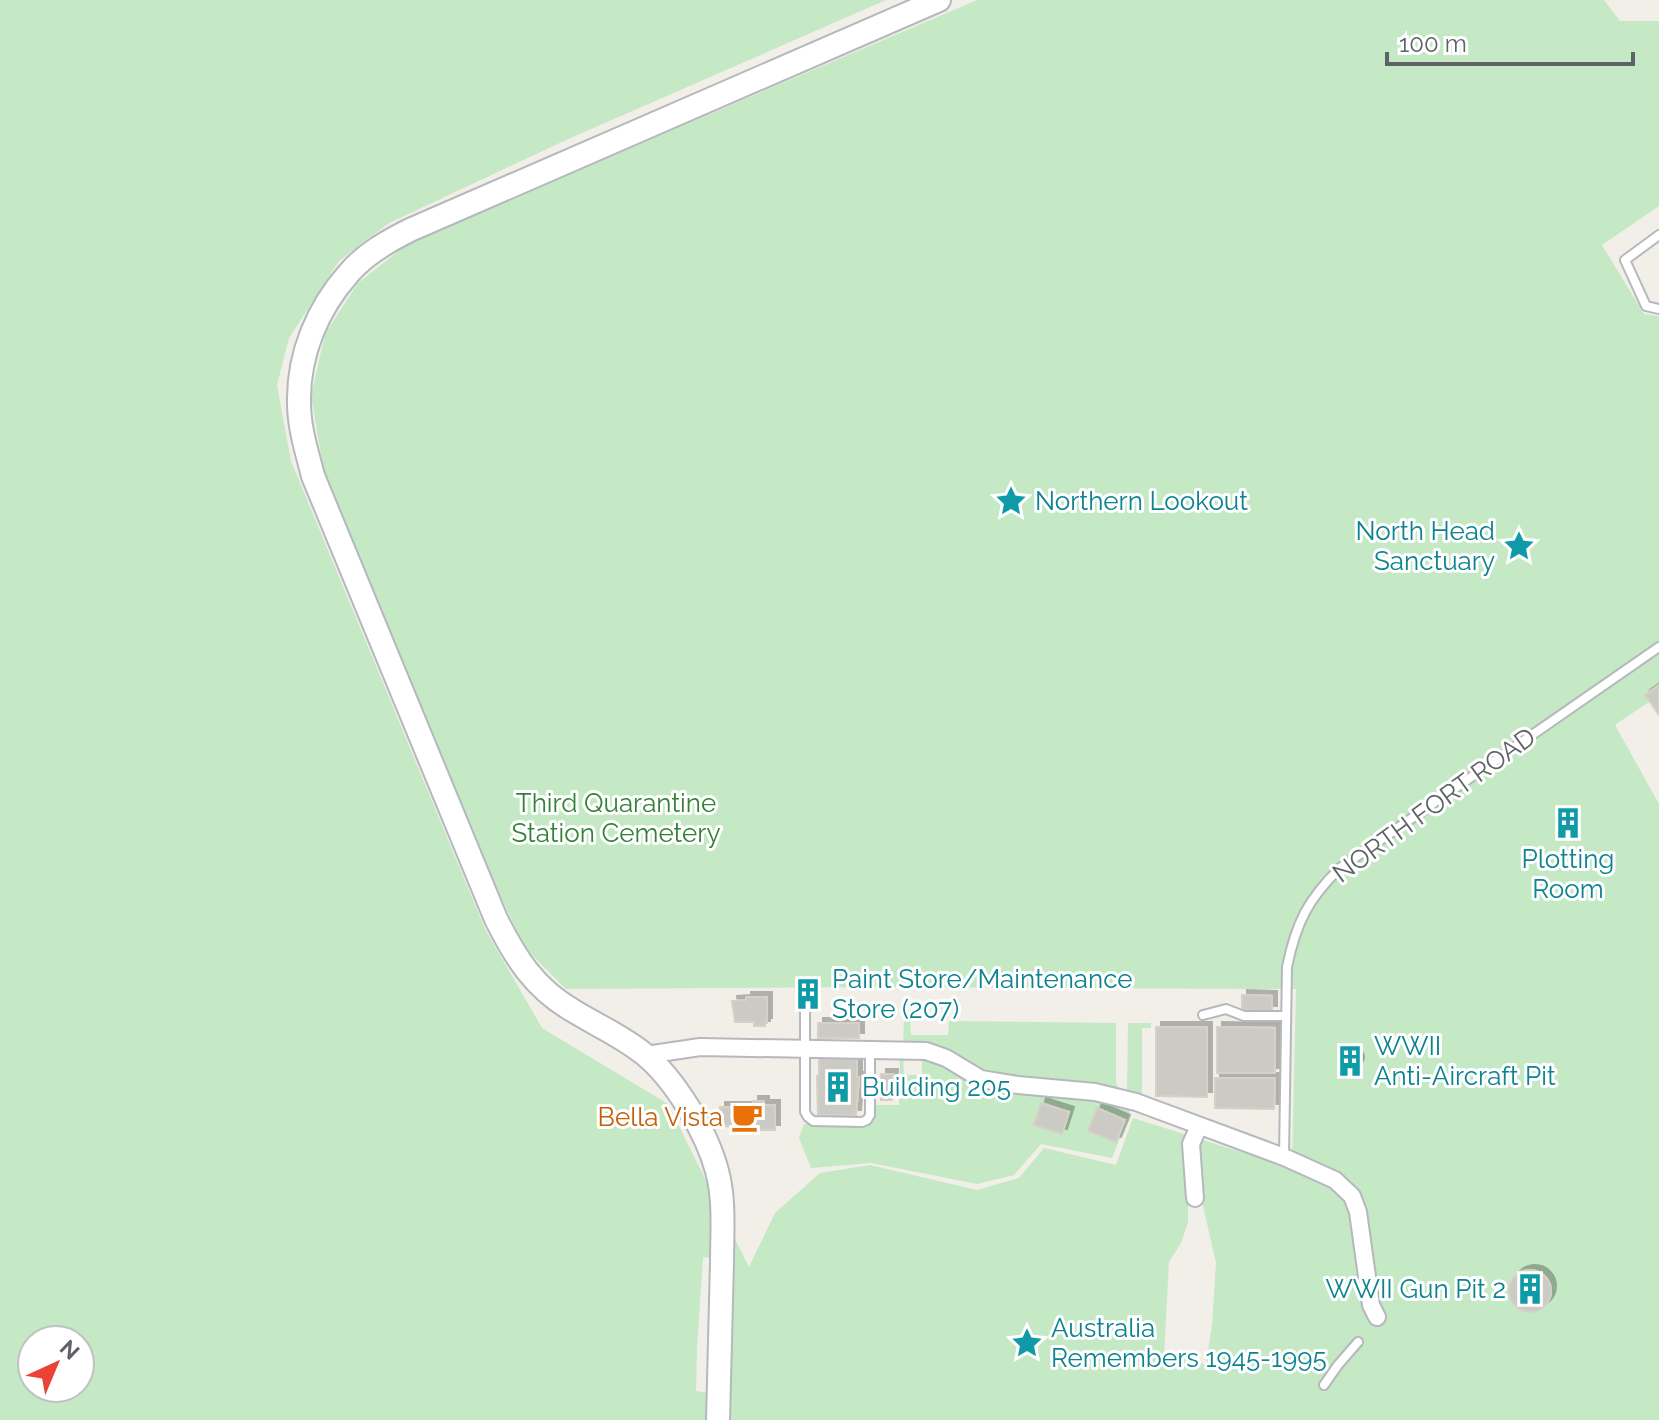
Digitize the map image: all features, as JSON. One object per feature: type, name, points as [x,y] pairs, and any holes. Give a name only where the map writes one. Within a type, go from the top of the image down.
[{"type":"street","points":[[718,1420],[722,1222],[717,1171],[697,1123],[666,1076],[646,1055],[626,1041],[549,995],[512,951],[313,476],[299,405],[303,357],[320,315],[350,271],[389,240],[939,0]]},
{"type":"street","points":[[646,1055],[700,1047],[926,1051],[946,1058],[981,1079],[1095,1092],[1136,1102],[1284,1157],[1335,1180],[1352,1196],[1358,1212],[1371,1305],[1377,1317]]},
{"type":"street","points":[[1195,1198],[1191,1144],[1199,1126]]},
{"type":"lane","points":[[1659,235],[1625,260],[1646,306],[1659,309]]},
{"type":"lane","name":"NORTH FORT ROAD","points":[[1284,1157],[1287,967],[1304,911],[1321,887],[1353,859],[1659,647]]},
{"type":"lane","points":[[805,1003],[805,1112],[813,1121],[867,1120],[870,1115],[870,1049]]},
{"type":"lane","points":[[1203,1015],[1226,1009],[1244,1016],[1286,1016]]},
{"type":"lane","points":[[1324,1385],[1358,1342]]},
{"type":"green space","name":"Third Quarantine Station Cemetery","points":[[0,0],[886,0],[566,140],[389,223],[339,261],[289,338],[277,385],[291,461],[485,929],[542,1028],[668,1104],[749,1267],[775,1213],[820,1173],[870,1165],[977,1190],[1019,1178],[1044,1148],[1116,1165],[1133,1118],[1292,1168],[1296,989],[566,989],[524,947],[450,786],[324,472],[311,396],[325,334],[358,283],[410,242],[977,0],[1604,0],[1620,21],[1659,21],[1659,206],[1602,245],[1644,314],[1659,316],[1659,695],[1615,725],[1659,804],[1659,1420],[0,1420]],"holes":[[[1201,1197],[1216,1263],[1206,1364],[1164,1354],[1169,1262],[1181,1243],[1188,1222],[1188,1200]],[[703,1257],[715,1258],[709,1393],[696,1391]]]},
{"type":"green space","points":[[904,1021],[910,1021],[911,1035],[948,1035],[949,1021],[1116,1023],[1116,1083],[1130,1113],[1112,1158],[1041,1144],[1014,1175],[977,1184],[871,1163],[811,1168],[799,1138],[804,1124],[864,1127],[873,1121],[875,1105],[899,1105],[900,1055],[903,1056],[904,1075],[922,1075],[922,1058],[903,1044]]},
{"type":"green space","points":[[1128,1023],[1151,1023],[1151,1028],[1142,1028],[1142,1096],[1151,1097],[1151,1104],[1127,1094]]},
{"type":"building","points":[[1659,685],[1659,715],[1645,695]]},
{"type":"building","points":[[1242,995],[1272,996],[1272,1011],[1242,1010]]},
{"type":"building","points":[[746,997],[767,997],[765,1026],[754,1026],[754,1022],[735,1022],[732,1001],[746,1000]]},
{"type":"building","points":[[818,1023],[859,1023],[859,1038],[818,1038]]},
{"type":"building","points":[[1156,1027],[1207,1027],[1207,1097],[1156,1096]]},
{"type":"building","points":[[1217,1027],[1275,1028],[1275,1073],[1217,1073]]},
{"type":"building","name":"WWII Anti-Aircraft Pit","points":[[1350,1053],[1359,1062],[1350,1071],[1341,1062]]},
{"type":"building","name":"Building 205","points":[[819,1058],[857,1058],[856,1115],[818,1115]]},
{"type":"building","points":[[881,1074],[893,1074],[895,1094],[892,1094],[892,1100],[881,1100]]},
{"type":"building","points":[[1215,1078],[1275,1078],[1274,1109],[1215,1108]]},
{"type":"building","name":"Bella Vista","points":[[753,1101],[775,1105],[775,1130],[720,1126],[720,1107],[753,1107]]},
{"type":"building","points":[[1041,1103],[1069,1112],[1062,1134],[1034,1125]]},
{"type":"building","points":[[1097,1108],[1125,1120],[1116,1142],[1088,1131]]},
{"type":"building","name":"WWII Gun Pit 2","points":[[1530,1270],[1545,1276],[1551,1291],[1545,1306],[1530,1312],[1515,1306],[1509,1291],[1515,1276]]},
{"type":"place","name":"Northern Lookout","points":[[1011,501]]},
{"type":"place","name":"North Head Sanctuary","points":[[1519,546]]},
{"type":"place","name":"Plotting Room","points":[[1568,823]]},
{"type":"place","name":"Paint Store/Maintenance Store (207)","points":[[808,994]]},
{"type":"place","name":"WWII Anti-Aircraft Pit","points":[[1350,1061]]},
{"type":"place","name":"Building 205","points":[[838,1087]]},
{"type":"place","name":"Bella Vista","points":[[747,1117]]},
{"type":"place","name":"WWII Gun Pit 2","points":[[1530,1289]]},
{"type":"place","name":"Australia Remembers 1945-1995","points":[[1027,1343]]}]
